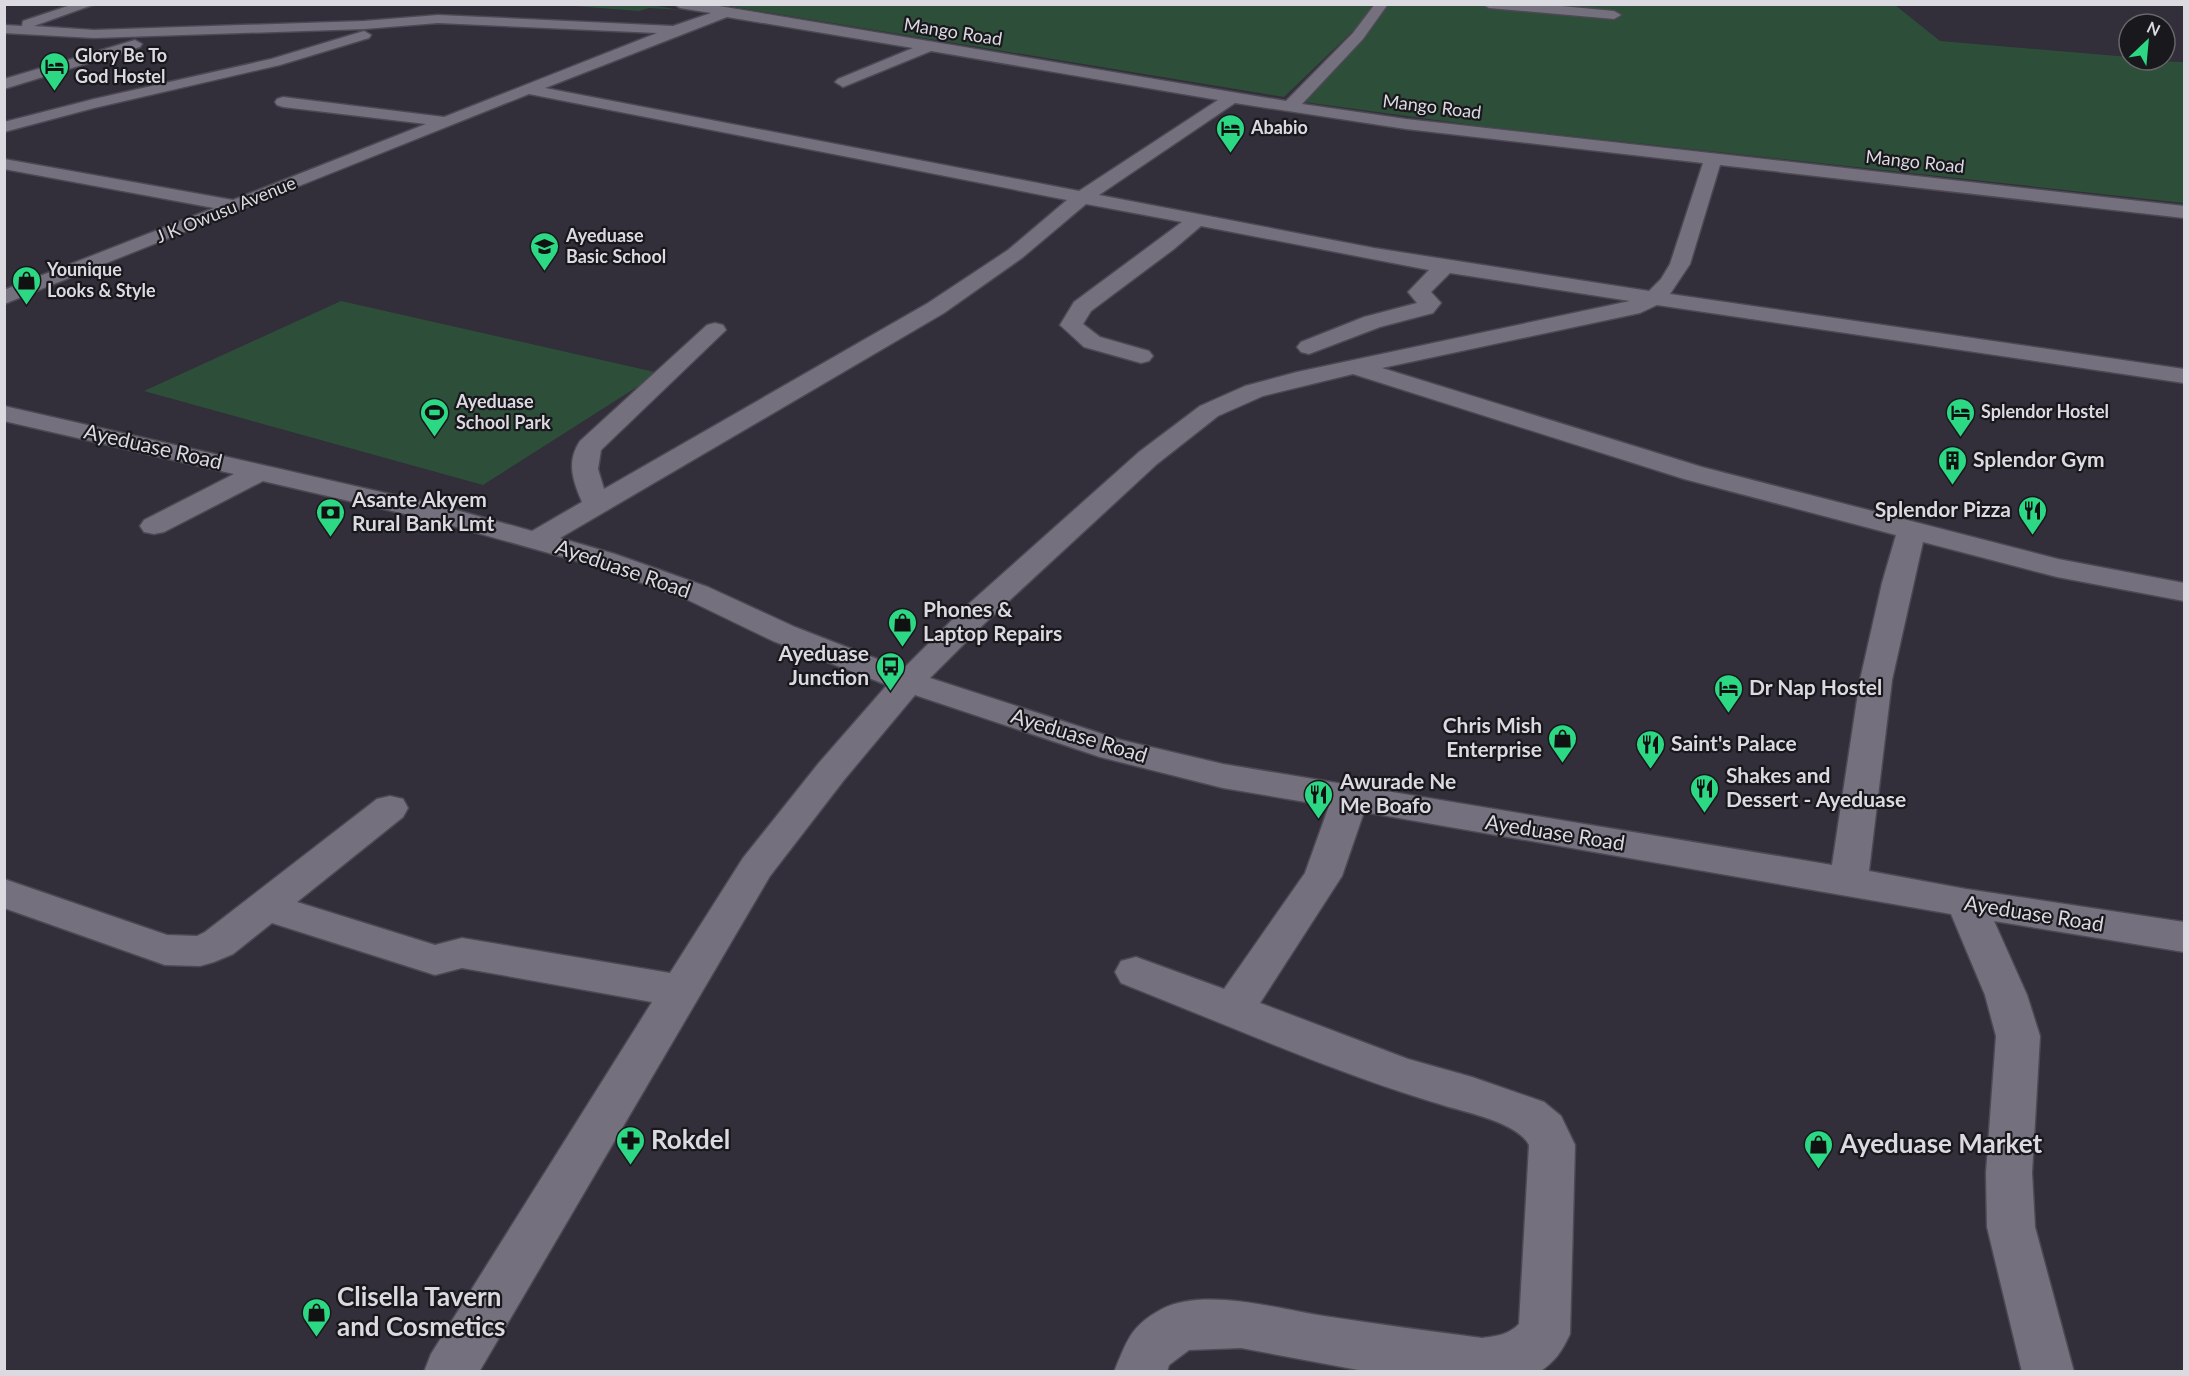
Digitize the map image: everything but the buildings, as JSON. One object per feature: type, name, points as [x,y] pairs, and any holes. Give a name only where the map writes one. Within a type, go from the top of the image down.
[{"type":"street","points":[[7,29],[88,4]]},
{"type":"street","name":"Mango Road","points":[[681,4],[1232,98],[1406,124],[2184,212]]},
{"type":"street","points":[[1290,107],[1358,36],[1382,4]]},
{"type":"street","points":[[1489,4],[1614,15]]},
{"type":"street","name":"J K Owusu Avenue","points":[[4,298],[679,29],[725,13]]},
{"type":"street","points":[[7,29],[94,34],[438,19],[679,29]]},
{"type":"street","points":[[4,127],[54,112],[242,70],[328,48],[365,35],[383,23]]},
{"type":"street","points":[[4,84],[176,31]]},
{"type":"street","points":[[843,82],[928,47]]},
{"type":"street","points":[[530,90],[1080,199],[1445,266],[2184,376]]},
{"type":"street","points":[[537,540],[936,308],[1016,254],[1080,199],[1232,98]]},
{"type":"street","points":[[283,102],[447,121]]},
{"type":"street","points":[[14,106],[54,112]]},
{"type":"street","points":[[450,1371],[756,867],[831,772],[908,682],[974,616],[1148,458],[1209,411],[1254,391],[1640,306],[1655,299],[1673,277],[1680,264],[1713,159]]},
{"type":"street","points":[[4,164],[236,206]]},
{"type":"street","points":[[1142,356],[1092,342],[1071,325],[1082,307],[1167,245],[1195,221]]},
{"type":"street","points":[[1309,347],[1372,322],[1425,308],[1430,303],[1419,292],[1445,266]]},
{"type":"street","points":[[14,275],[44,282]]},
{"type":"street","points":[[597,504],[583,467],[584,457],[589,447],[715,330]]},
{"type":"street","points":[[1356,367],[1693,473],[1911,532],[2057,568],[2184,592]]},
{"type":"street","name":"Ayeduase Road","points":[[4,413],[438,513],[605,560],[697,593],[784,634],[908,682],[1112,749],[1223,776],[1849,881],[1966,903],[2184,937]]},
{"type":"street","points":[[154,526],[259,472]]},
{"type":"street","points":[[1849,881],[1876,680],[1897,583],[1911,532]]},
{"type":"street","points":[[1233,1010],[1323,876],[1350,799]]},
{"type":"street","points":[[11,904],[165,950],[200,951],[219,944],[390,808]]},
{"type":"street","points":[[1966,903],[2007,995],[2018,1036],[2009,1173],[2011,1227],[2048,1371]]},
{"type":"street","points":[[265,906],[435,960],[462,953],[681,991]]},
{"type":"street","points":[[1136,972],[1401,1075],[1472,1095],[1528,1115],[1545,1129],[1552,1145],[1544,1334],[1532,1347],[1513,1358],[1482,1363],[1321,1340],[1241,1324],[1180,1326],[1150,1348],[1140,1371]]},
{"type":"green space","points":[[578,4],[652,5],[680,10],[649,8],[639,11],[574,6]]},
{"type":"green space","points":[[723,5],[1895,5],[1940,41],[2117,56],[2117,72],[2177,72],[2177,62],[2184,62],[2184,203],[1480,126],[1304,102],[1375,24],[1360,24],[1284,97]]},
{"type":"green space","name":"Ayeduase School Park","points":[[341,301],[659,373],[483,485],[144,391]]},
{"type":"place","name":"Glory Be To God Hostel","points":[[54,92]]},
{"type":"place","name":"Ababio","points":[[1230,154]]},
{"type":"place","name":"Ayeduase Basic School","points":[[545,272]]},
{"type":"place","name":"Younique Looks & Style","points":[[26,306]]},
{"type":"place","name":"Ayeduase School Park","points":[[435,438]]},
{"type":"place","name":"Splendor Hostel","points":[[1960,438]]},
{"type":"place","name":"Splendor Gym","points":[[1952,486]]},
{"type":"place","name":"Splendor Pizza","points":[[2032,536]]},
{"type":"place","name":"Asante Akyem Rural Bank Lmt","points":[[331,538]]},
{"type":"place","name":"Phones & Laptop Repairs","points":[[902,648]]},
{"type":"place","name":"Ayeduase Junction","points":[[890,692]]},
{"type":"place","name":"Dr Nap Hostel","points":[[1728,714]]},
{"type":"place","name":"Chris Mish Enterprise","points":[[1563,764]]},
{"type":"place","name":"Saint's Palace","points":[[1650,770]]},
{"type":"place","name":"Shakes and Dessert - Ayeduase","points":[[1705,814]]},
{"type":"place","name":"Awurade Ne Me Boafo","points":[[1319,820]]},
{"type":"place","name":"Rokdel","points":[[630,1166]]},
{"type":"place","name":"Ayeduase Market","points":[[1819,1170]]},
{"type":"place","name":"Clisella Tavern and Cosmetics","points":[[316,1338]]}]
